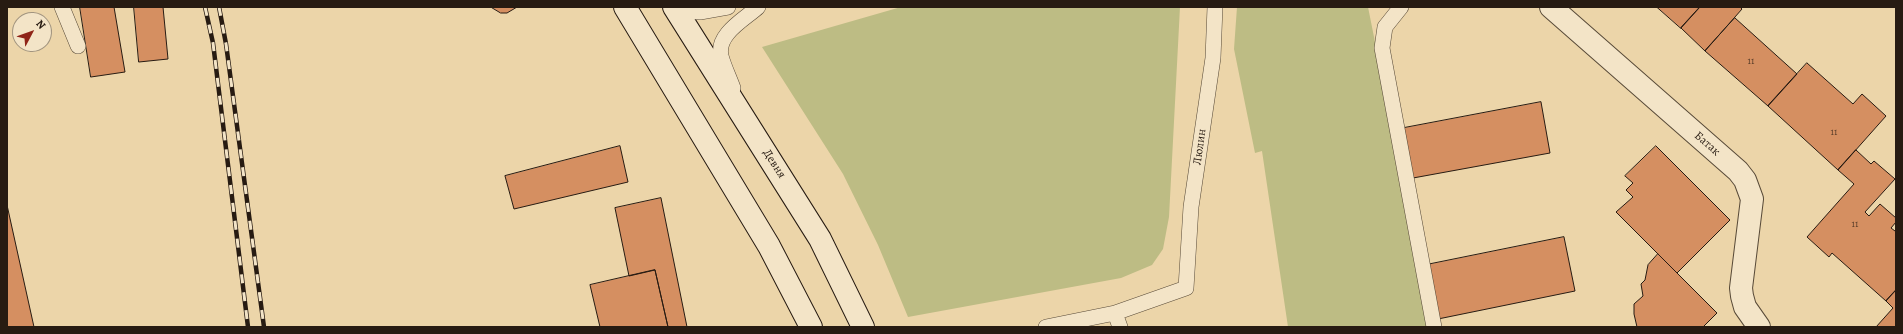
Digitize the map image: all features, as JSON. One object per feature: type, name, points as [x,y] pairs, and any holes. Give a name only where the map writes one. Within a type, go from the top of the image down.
[{"type":"main road","points":[[625,7],[769,246],[811,327]]},
{"type":"main road","name":"Батак","points":[[1551,7],[1738,171],[1745,180],[1752,199],[1741,288],[1745,307],[1759,327]]},
{"type":"main road","name":"Девня","points":[[676,9],[820,239],[863,327]]},
{"type":"lane","points":[[62,7],[78,46]]},
{"type":"lane","points":[[676,9],[700,12],[728,7]]},
{"type":"lane","points":[[745,119],[720,54],[724,38],[736,24],[758,7]]},
{"type":"lane","name":"Люлин","points":[[1118,320],[1186,288],[1191,207],[1213,58],[1215,7]]},
{"type":"lane","points":[[1401,7],[1385,27],[1382,48],[1434,327]]},
{"type":"lane","points":[[1046,327],[1118,320]]},
{"type":"shaded area","points":[[901,7],[1180,7],[1169,217],[1163,249],[1152,265],[1121,278],[908,317],[878,245],[843,174],[762,47]]},
{"type":"shaded area","points":[[1237,7],[1368,7],[1432,327],[1288,327],[1262,151],[1255,153],[1234,49]]},
{"type":"building","points":[[80,7],[114,7],[125,72],[91,77]]},
{"type":"building","points":[[134,7],[163,7],[168,59],[139,62]]},
{"type":"building","points":[[491,7],[517,7],[507,13],[501,13]]},
{"type":"building","points":[[1657,7],[1700,7],[1681,28]]},
{"type":"building","points":[[1700,7],[1740,7],[1742,9],[1705,51],[1681,28]]},
{"type":"building","points":[[1735,18],[1797,74],[1768,106],[1705,51]]},
{"type":"building","points":[[1807,63],[1853,104],[1862,94],[1886,116],[1838,170],[1768,106]]},
{"type":"building","points":[[1541,102],[1550,153],[1413,178],[1404,128]]},
{"type":"building","points":[[620,146],[628,182],[514,209],[505,176]]},
{"type":"building","points":[[1656,146],[1730,220],[1677,273],[1616,212],[1633,197],[1626,190],[1633,183],[1625,176]]},
{"type":"building","points":[[1856,150],[1871,164],[1874,161],[1895,179],[1865,212],[1869,216],[1880,204],[1896,218],[1896,222],[1891,228],[1895,231],[1896,230],[1896,290],[1886,301],[1832,253],[1829,257],[1807,237],[1854,184],[1838,170]]},
{"type":"building","points":[[661,198],[687,327],[668,327],[655,270],[629,276],[615,208]]},
{"type":"building","points":[[7,205],[34,327],[7,327]]},
{"type":"building","points":[[1564,237],[1575,291],[1438,319],[1426,265]]},
{"type":"building","points":[[1658,254],[1717,313],[1703,327],[1637,327],[1634,314],[1634,304],[1643,296],[1641,284],[1645,280],[1648,265]]},
{"type":"building","points":[[655,270],[668,327],[600,327],[590,285]]},
{"type":"building","points":[[1896,290],[1896,327],[1876,327],[1893,308],[1886,301]]},
{"type":"railway","points":[[205,7],[213,43],[248,327]]},
{"type":"railway","points":[[219,7],[226,44],[264,327]]}]
